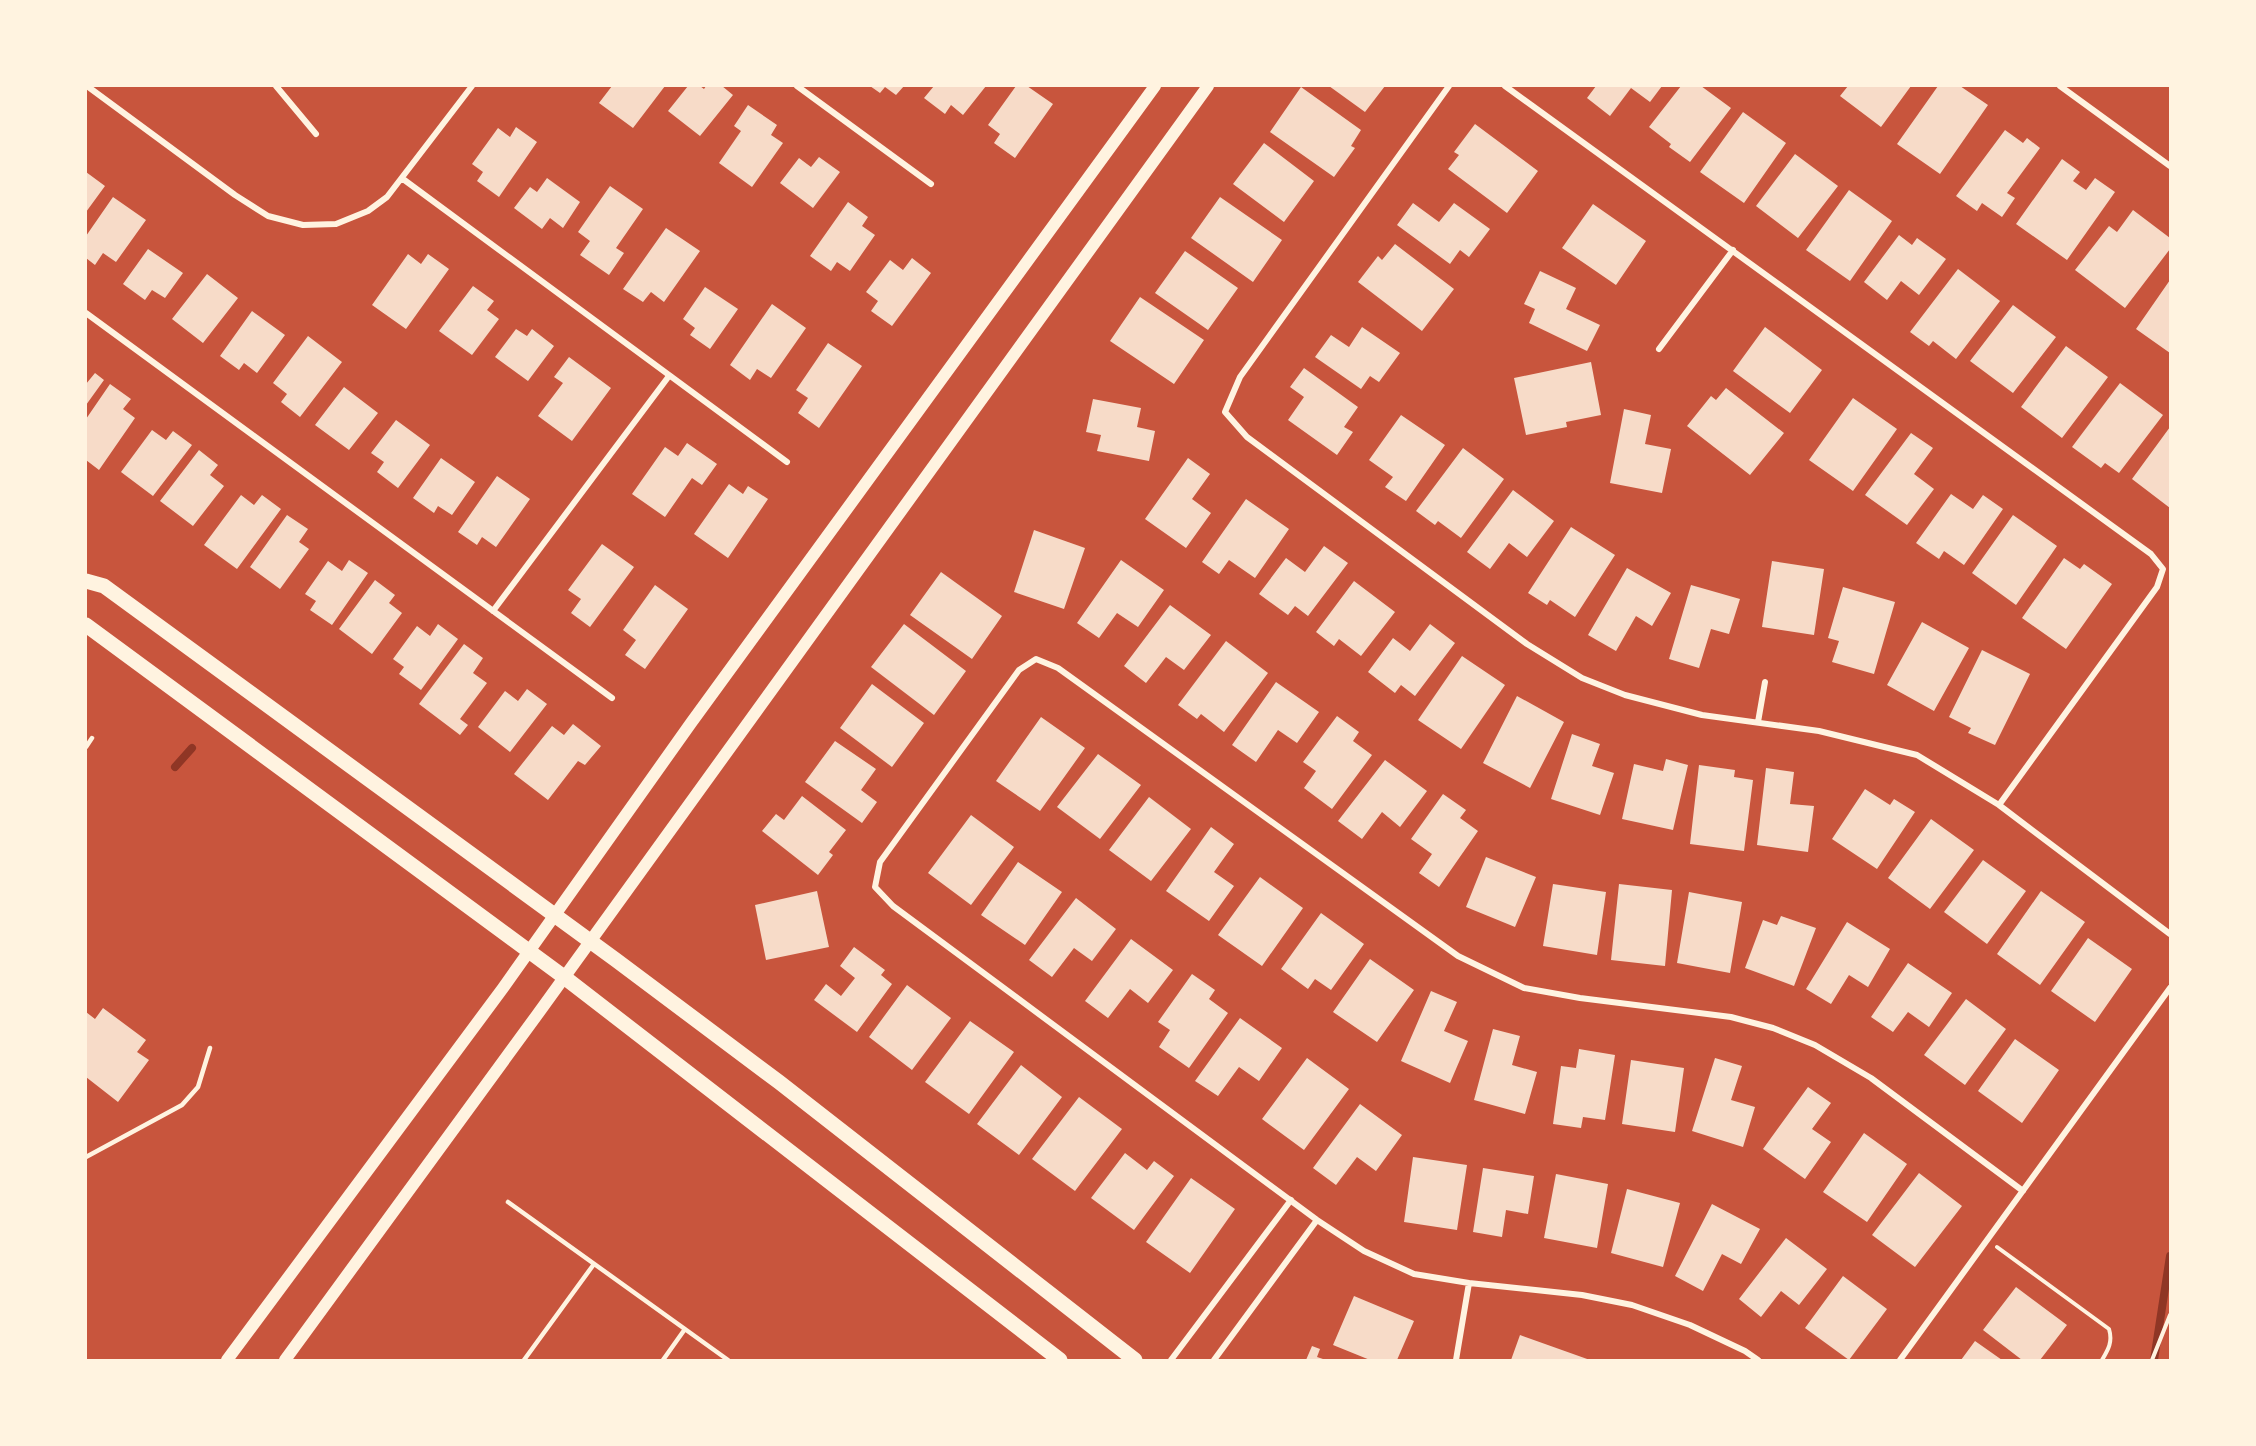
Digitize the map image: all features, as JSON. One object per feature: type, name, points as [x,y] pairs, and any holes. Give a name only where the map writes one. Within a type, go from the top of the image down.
[{"type":"main road","points":[[227,1360],[529,951],[691,723],[1155,86]]},
{"type":"main road","points":[[285,1360],[1208,86]]},
{"type":"main road","points":[[86,581],[104,586],[590,940],[779,1082],[1135,1360]]},
{"type":"main road","points":[[86,625],[564,977],[1060,1360]]},
{"type":"street","points":[[87,86],[235,195],[268,216],[303,225],[336,224],[368,211],[387,197],[472,86]]},
{"type":"street","points":[[276,86],[316,134]]},
{"type":"street","points":[[797,86],[931,184]]},
{"type":"street","points":[[1449,86],[1240,377],[1225,412],[1247,437],[1527,644],[1582,678],[1625,695],[1691,712],[1819,731],[1917,755],[1999,805],[2170,934]]},
{"type":"street","points":[[1505,86],[2142,547],[2163,569],[2157,587],[1999,805]]},
{"type":"street","points":[[2060,86],[2170,166]]},
{"type":"street","points":[[403,179],[787,462]]},
{"type":"street","points":[[1659,349],[1733,250]]},
{"type":"street","points":[[86,313],[612,698]]},
{"type":"street","points":[[493,611],[669,376]]},
{"type":"street","points":[[1758,1360],[1745,1351],[1690,1325],[1632,1305],[1582,1295],[1469,1283],[1414,1274],[1364,1251],[1317,1220],[893,906],[875,887],[880,862],[1019,670],[1036,660],[1058,668],[1458,956],[1524,988],[1580,998],[1731,1017],[1773,1028],[1815,1045],[1871,1077],[2024,1191]]},
{"type":"street","points":[[1758,722],[1765,682]]},
{"type":"street","points":[[1900,1360],[2170,988]]},
{"type":"street","points":[[1171,1360],[1291,1200]]},
{"type":"street","points":[[1214,1360],[1317,1220]]},
{"type":"street","points":[[1456,1360],[1469,1283]]},
{"type":"lane","points":[[86,747],[92,738]]},
{"type":"lane","points":[[86,1157],[182,1105],[198,1087],[210,1048]]},
{"type":"lane","points":[[508,1202],[728,1360]]},
{"type":"lane","points":[[524,1360],[594,1264]]},
{"type":"lane","points":[[663,1360],[685,1329]]},
{"type":"path","points":[[1988,1240],[2109,1329],[2110,1345],[2102,1360]]},
{"type":"path","points":[[2152,1360],[2170,1315]]},
{"type":"building","points":[[612,86],[665,86],[633,128],[599,103]]},
{"type":"building","points":[[688,86],[700,86],[704,89],[706,86],[722,86],[733,95],[700,136],[668,111]]},
{"type":"building","points":[[870,86],[904,86],[896,95],[885,87],[880,93]]},
{"type":"building","points":[[934,86],[986,86],[963,115],[951,105],[945,114],[924,98]]},
{"type":"building","points":[[1016,86],[1027,86],[1053,104],[1015,158],[994,143],[1000,134],[988,125]]},
{"type":"building","points":[[1329,86],[1385,86],[1365,112]]},
{"type":"building","points":[[1596,86],[1662,86],[1650,102],[1631,88],[1610,116],[1587,98]]},
{"type":"building","points":[[1681,86],[1701,86],[1731,108],[1690,162],[1669,147],[1671,144],[1649,127]]},
{"type":"building","points":[[1848,86],[1911,86],[1881,127],[1840,96]]},
{"type":"building","points":[[1938,86],[1960,86],[1988,105],[1940,174],[1897,144]]},
{"type":"building","points":[[1301,87],[1361,130],[1351,146],[1355,148],[1334,177],[1270,132]]},
{"type":"building","points":[[748,105],[777,125],[771,135],[783,143],[752,187],[719,163],[741,131],[734,126]]},
{"type":"building","points":[[1743,112],[1786,143],[1744,203],[1700,172]]},
{"type":"building","points":[[1475,124],[1538,171],[1507,213],[1448,169],[1459,155],[1454,152]]},
{"type":"building","points":[[516,127],[537,142],[499,197],[477,181],[483,172],[472,164],[498,128],[510,137]]},
{"type":"building","points":[[2005,130],[2023,143],[2027,138],[2040,148],[2007,193],[2015,198],[2002,217],[1982,203],[1977,211],[1956,196]]},
{"type":"building","points":[[1264,143],[1314,181],[1284,222],[1233,184]]},
{"type":"building","points":[[1795,154],[1838,186],[1798,238],[1756,206]]},
{"type":"building","points":[[819,157],[840,172],[813,208],[780,183],[799,158],[811,167]]},
{"type":"building","points":[[2062,159],[2080,172],[2073,181],[2086,190],[2095,178],[2115,192],[2067,260],[2016,224]]},
{"type":"building","points":[[86,172],[105,186],[86,212]]},
{"type":"building","points":[[547,178],[580,202],[563,228],[550,218],[542,229],[514,208],[530,187],[537,192]]},
{"type":"building","points":[[610,186],[643,209],[616,248],[624,253],[609,275],[580,255],[590,241],[578,232]]},
{"type":"building","points":[[1849,190],[1892,221],[1850,281],[1806,250]]},
{"type":"building","points":[[113,197],[146,220],[116,262],[103,253],[95,265],[86,258],[86,236]]},
{"type":"building","points":[[1220,197],[1282,240],[1253,282],[1191,238]]},
{"type":"building","points":[[848,202],[868,217],[862,226],[875,235],[850,271],[837,262],[831,271],[810,256]]},
{"type":"building","points":[[1413,203],[1439,222],[1454,203],[1490,229],[1469,257],[1460,250],[1450,264],[1397,225]]},
{"type":"building","points":[[1593,204],[1646,241],[1616,285],[1562,248]]},
{"type":"building","points":[[2133,210],[2170,238],[2170,249],[2125,308],[2075,270],[2109,226],[2117,232]]},
{"type":"building","points":[[666,228],[700,251],[664,302],[651,292],[643,302],[623,289]]},
{"type":"building","points":[[1899,235],[1912,245],[1917,238],[1946,259],[1919,295],[1901,281],[1887,300],[1864,282]]},
{"type":"building","points":[[1395,244],[1454,289],[1422,331],[1358,282],[1378,256],[1382,260]]},
{"type":"building","points":[[148,249],[183,273],[165,298],[152,290],[145,300],[123,284]]},
{"type":"building","points":[[1185,251],[1238,288],[1208,330],[1155,293]]},
{"type":"building","points":[[408,254],[421,264],[428,254],[449,269],[406,329],[372,305]]},
{"type":"building","points":[[912,258],[931,273],[892,326],[871,311],[878,301],[866,292],[890,260],[903,270]]},
{"type":"building","points":[[1958,269],[2000,301],[1956,359],[1933,341],[1929,346],[1910,332]]},
{"type":"building","points":[[1540,271],[1576,288],[1566,309],[1600,325],[1587,351],[1529,323],[1535,309],[1524,304]]},
{"type":"building","points":[[207,274],[238,298],[203,343],[172,319]]},
{"type":"building","points":[[2170,280],[2170,353],[2136,329]]},
{"type":"building","points":[[473,286],[494,301],[487,310],[499,319],[472,355],[439,331]]},
{"type":"building","points":[[705,287],[738,309],[710,349],[690,335],[695,328],[683,319]]},
{"type":"building","points":[[1140,297],[1204,340],[1174,384],[1110,341]]},
{"type":"building","points":[[772,304],[806,328],[771,378],[757,369],[750,380],[730,365]]},
{"type":"building","points":[[2013,305],[2056,337],[2013,393],[1970,361]]},
{"type":"building","points":[[252,311],[285,335],[257,373],[244,363],[239,370],[220,356]]},
{"type":"building","points":[[1362,327],[1400,353],[1379,382],[1370,376],[1361,389],[1315,357],[1331,335],[1349,347]]},
{"type":"building","points":[[1765,327],[1822,370],[1790,413],[1733,371]]},
{"type":"building","points":[[516,329],[527,336],[532,329],[554,346],[528,381],[495,357]]},
{"type":"building","points":[[308,336],[342,362],[300,417],[281,402],[287,394],[273,383]]},
{"type":"building","points":[[828,343],[862,366],[819,428],[798,413],[808,398],[796,390]]},
{"type":"building","points":[[2066,346],[2108,377],[2062,438],[2021,407]]},
{"type":"building","points":[[569,357],[611,388],[572,441],[538,416],[563,383],[554,377]]},
{"type":"building","points":[[1591,362],[1601,415],[1566,422],[1567,427],[1526,435],[1514,378]]},
{"type":"building","points":[[1304,368],[1358,407],[1344,427],[1353,432],[1337,455],[1288,420],[1304,397],[1290,387]]},
{"type":"building","points":[[95,373],[104,380],[86,405],[86,384]]},
{"type":"building","points":[[2120,383],[2163,415],[2119,473],[2105,463],[2101,468],[2072,447]]},
{"type":"building","points":[[110,384],[131,399],[123,409],[135,418],[99,470],[86,460],[86,419]]},
{"type":"building","points":[[344,387],[378,413],[349,450],[315,425]]},
{"type":"building","points":[[1726,388],[1784,433],[1750,475],[1687,426],[1711,396],[1716,400]]},
{"type":"building","points":[[1853,398],[1897,429],[1853,491],[1809,460]]},
{"type":"building","points":[[1093,399],[1141,408],[1137,427],[1155,431],[1149,461],[1097,451],[1101,435],[1086,432]]},
{"type":"building","points":[[1624,409],[1651,415],[1645,444],[1671,449],[1662,493],[1610,483]]},
{"type":"building","points":[[1401,415],[1445,445],[1406,501],[1385,487],[1393,477],[1369,460]]},
{"type":"building","points":[[396,420],[430,445],[398,488],[377,472],[384,462],[371,453]]},
{"type":"building","points":[[2170,427],[2170,508],[2132,479]]},
{"type":"building","points":[[152,430],[166,440],[173,431],[192,445],[153,496],[121,472]]},
{"type":"building","points":[[1911,433],[1933,448],[1914,474],[1934,489],[1907,525],[1865,495]]},
{"type":"building","points":[[687,443],[717,464],[702,485],[692,478],[665,517],[632,494],[665,447],[678,456]]},
{"type":"building","points":[[1463,448],[1504,479],[1461,538],[1438,521],[1435,525],[1416,511]]},
{"type":"building","points":[[199,450],[218,465],[210,475],[224,486],[193,526],[160,501]]},
{"type":"building","points":[[441,458],[475,482],[452,515],[438,506],[434,513],[413,498]]},
{"type":"building","points":[[1188,458],[1210,474],[1192,499],[1211,513],[1186,548],[1145,519]]},
{"type":"building","points":[[497,476],[530,499],[496,547],[482,537],[477,545],[458,532]]},
{"type":"building","points":[[729,484],[743,494],[748,486],[768,499],[728,558],[694,534]]},
{"type":"building","points":[[1513,490],[1554,521],[1527,557],[1509,543],[1490,569],[1467,552]]},
{"type":"building","points":[[1951,494],[1973,509],[1983,495],[2003,509],[1964,565],[1944,551],[1939,559],[1916,543]]},
{"type":"building","points":[[241,495],[254,505],[262,495],[281,509],[237,569],[204,545]]},
{"type":"building","points":[[1246,499],[1289,529],[1255,578],[1229,560],[1219,574],[1202,562]]},
{"type":"building","points":[[287,515],[308,529],[299,542],[309,549],[280,589],[250,567]]},
{"type":"building","points":[[2013,515],[2057,546],[2016,605],[1972,573]]},
{"type":"building","points":[[1571,527],[1615,555],[1575,617],[1550,600],[1547,605],[1528,593]]},
{"type":"building","points":[[1034,530],[1085,548],[1064,609],[1014,592]]},
{"type":"building","points":[[602,544],[634,567],[590,627],[571,613],[581,599],[568,590]]},
{"type":"building","points":[[1324,546],[1348,563],[1308,616],[1295,606],[1288,615],[1259,594],[1286,558],[1305,572]]},
{"type":"building","points":[[2064,558],[2080,569],[2084,564],[2112,584],[2066,649],[2022,618]]},
{"type":"building","points":[[349,560],[368,573],[332,625],[310,610],[316,601],[305,594],[328,561],[342,571]]},
{"type":"building","points":[[1121,560],[1164,590],[1138,627],[1117,613],[1099,638],[1077,623]]},
{"type":"building","points":[[1772,561],[1824,569],[1814,635],[1762,627]]},
{"type":"building","points":[[1627,568],[1671,593],[1652,626],[1636,616],[1616,651],[1588,635]]},
{"type":"building","points":[[941,572],[1002,616],[972,659],[910,615]]},
{"type":"building","points":[[375,580],[395,595],[389,603],[402,613],[372,654],[339,629]]},
{"type":"building","points":[[1354,581],[1395,612],[1361,656],[1339,639],[1334,646],[1316,632]]},
{"type":"building","points":[[655,585],[688,609],[645,669],[625,655],[636,640],[623,630]]},
{"type":"building","points":[[1691,585],[1740,599],[1729,634],[1711,629],[1699,668],[1669,659]]},
{"type":"building","points":[[1843,587],[1895,602],[1874,674],[1832,662],[1839,641],[1828,638]]},
{"type":"building","points":[[1170,605],[1211,635],[1184,670],[1166,657],[1146,683],[1124,666]]},
{"type":"building","points":[[1922,622],[1969,648],[1934,711],[1887,685]]},
{"type":"building","points":[[438,624],[458,639],[421,690],[399,674],[404,667],[393,659],[417,626],[430,636]]},
{"type":"building","points":[[904,624],[966,671],[934,715],[871,667]]},
{"type":"building","points":[[1430,624],[1455,643],[1415,696],[1401,685],[1395,693],[1368,672],[1393,638],[1410,651]]},
{"type":"building","points":[[1226,641],[1268,673],[1224,732],[1201,714],[1197,719],[1178,705]]},
{"type":"building","points":[[464,644],[483,658],[473,673],[487,683],[460,719],[468,725],[460,735],[419,704]]},
{"type":"building","points":[[1982,650],[2030,674],[1995,745],[1968,733],[1971,728],[1949,717]]},
{"type":"building","points":[[1462,656],[1505,685],[1461,749],[1418,720]]},
{"type":"building","points":[[1276,682],[1319,712],[1297,743],[1278,730],[1256,762],[1232,745]]},
{"type":"building","points":[[872,684],[924,723],[892,767],[840,728]]},
{"type":"building","points":[[527,689],[547,704],[510,752],[478,727],[505,691],[518,701]]},
{"type":"building","points":[[1517,696],[1564,722],[1530,788],[1483,763]]},
{"type":"building","points":[[1337,716],[1359,732],[1353,741],[1372,755],[1332,809],[1304,788],[1316,771],[1303,762]]},
{"type":"building","points":[[1041,717],[1085,748],[1040,811],[996,781]]},
{"type":"building","points":[[573,724],[601,746],[585,765],[578,761],[548,800],[514,774],[552,726],[564,735]]},
{"type":"building","points":[[1572,734],[1600,744],[1592,766],[1614,773],[1600,815],[1551,799]]},
{"type":"building","points":[[835,741],[876,769],[861,790],[877,802],[862,823],[805,782]]},
{"type":"building","points":[[1098,754],[1141,785],[1100,839],[1057,807]]},
{"type":"building","points":[[1666,759],[1688,765],[1673,830],[1622,819],[1634,764],[1663,771]]},
{"type":"building","points":[[1385,760],[1427,791],[1400,827],[1382,812],[1362,839],[1338,821]]},
{"type":"building","points":[[1699,765],[1735,770],[1734,777],[1753,780],[1744,851],[1690,844]]},
{"type":"building","points":[[1766,768],[1794,772],[1790,804],[1814,806],[1808,852],[1757,845]]},
{"type":"building","points":[[1865,789],[1890,805],[1894,799],[1915,812],[1877,869],[1832,839]]},
{"type":"building","points":[[1443,794],[1466,810],[1460,818],[1478,831],[1439,887],[1419,873],[1432,854],[1411,839]]},
{"type":"building","points":[[802,796],[846,830],[829,852],[833,855],[818,875],[762,831],[776,814],[784,820]]},
{"type":"building","points":[[1149,797],[1191,829],[1151,881],[1109,850]]},
{"type":"building","points":[[971,815],[1014,847],[971,905],[928,873]]},
{"type":"building","points":[[1931,819],[1974,850],[1930,909],[1888,878]]},
{"type":"building","points":[[1211,827],[1234,844],[1214,872],[1234,886],[1209,921],[1166,891]]},
{"type":"building","points":[[1486,857],[1536,877],[1515,927],[1466,907]]},
{"type":"building","points":[[1983,860],[2026,891],[1987,944],[1944,912]]},
{"type":"building","points":[[1018,862],[1062,892],[1025,945],[981,915]]},
{"type":"building","points":[[1260,877],[1303,908],[1262,966],[1218,935]]},
{"type":"building","points":[[1553,884],[1606,892],[1597,955],[1543,946]]},
{"type":"building","points":[[1619,884],[1672,890],[1665,966],[1611,960]]},
{"type":"building","points":[[817,891],[829,947],[766,960],[755,905]]},
{"type":"building","points":[[2041,891],[2085,922],[2040,985],[1997,954]]},
{"type":"building","points":[[1689,892],[1742,902],[1730,973],[1677,963]]},
{"type":"building","points":[[1076,898],[1116,929],[1092,961],[1074,948],[1052,977],[1029,960]]},
{"type":"building","points":[[1321,913],[1364,944],[1331,990],[1315,979],[1308,989],[1281,969]]},
{"type":"building","points":[[1781,916],[1816,928],[1794,986],[1745,968],[1763,920],[1777,925]]},
{"type":"building","points":[[1847,922],[1890,949],[1868,987],[1849,975],[1831,1004],[1806,989]]},
{"type":"building","points":[[2088,938],[2132,969],[2095,1022],[2051,991]]},
{"type":"building","points":[[1131,939],[1173,970],[1148,1003],[1130,989],[1108,1018],[1085,1001]]},
{"type":"building","points":[[854,947],[885,970],[881,975],[892,984],[857,1032],[814,1000],[826,984],[841,996],[855,978],[840,966]]},
{"type":"building","points":[[1370,959],[1414,990],[1377,1042],[1333,1012]]},
{"type":"building","points":[[1908,963],[1952,993],[1929,1027],[1908,1012],[1893,1032],[1871,1017]]},
{"type":"building","points":[[1192,974],[1215,990],[1209,999],[1228,1013],[1189,1068],[1159,1047],[1170,1030],[1158,1022]]},
{"type":"building","points":[[907,985],[951,1018],[912,1070],[869,1037]]},
{"type":"building","points":[[1431,991],[1457,1002],[1444,1031],[1468,1041],[1450,1083],[1401,1061]]},
{"type":"building","points":[[1966,999],[2006,1029],[1965,1085],[1924,1055]]},
{"type":"building","points":[[103,1008],[146,1040],[137,1052],[149,1060],[118,1102],[86,1077],[86,1012],[95,1019]]},
{"type":"building","points":[[1240,1018],[1282,1048],[1259,1081],[1239,1067],[1218,1096],[1195,1081]]},
{"type":"building","points":[[970,1021],[1014,1052],[969,1114],[925,1082]]},
{"type":"building","points":[[1493,1029],[1520,1036],[1512,1065],[1537,1072],[1525,1114],[1474,1100]]},
{"type":"building","points":[[2015,1039],[2059,1070],[2022,1123],[1978,1091]]},
{"type":"building","points":[[1579,1049],[1615,1055],[1605,1120],[1583,1117],[1581,1128],[1553,1124],[1561,1066],[1576,1068]]},
{"type":"building","points":[[1307,1058],[1349,1089],[1304,1150],[1262,1119]]},
{"type":"building","points":[[1715,1058],[1742,1066],[1731,1100],[1755,1107],[1743,1147],[1692,1131]]},
{"type":"building","points":[[1631,1060],[1684,1068],[1675,1132],[1622,1124]]},
{"type":"building","points":[[1021,1065],[1062,1097],[1019,1155],[977,1124]]},
{"type":"building","points":[[1808,1087],[1831,1103],[1812,1129],[1831,1142],[1805,1179],[1763,1149]]},
{"type":"building","points":[[1079,1097],[1122,1129],[1075,1191],[1032,1159]]},
{"type":"building","points":[[1360,1104],[1402,1135],[1376,1171],[1357,1157],[1336,1185],[1313,1168]]},
{"type":"building","points":[[1864,1133],[1907,1164],[1867,1222],[1823,1192]]},
{"type":"building","points":[[1125,1153],[1147,1170],[1154,1161],[1174,1176],[1134,1230],[1091,1198]]},
{"type":"building","points":[[1413,1157],[1467,1165],[1457,1230],[1404,1222]]},
{"type":"building","points":[[1483,1168],[1534,1176],[1528,1214],[1506,1210],[1502,1237],[1473,1232]]},
{"type":"building","points":[[1919,1173],[1962,1206],[1915,1267],[1872,1235]]},
{"type":"building","points":[[1556,1174],[1608,1184],[1597,1248],[1544,1238]]},
{"type":"building","points":[[1191,1178],[1235,1209],[1190,1273],[1146,1242]]},
{"type":"building","points":[[1627,1189],[1680,1203],[1663,1267],[1611,1253]]},
{"type":"building","points":[[1712,1204],[1760,1229],[1741,1264],[1722,1254],[1703,1291],[1675,1276]]},
{"type":"building","points":[[1786,1238],[1827,1269],[1799,1305],[1781,1291],[1761,1317],[1739,1299]]},
{"type":"building","points":[[1843,1276],[1887,1309],[1849,1360],[1805,1328]]},
{"type":"building","points":[[2016,1287],[2067,1325],[2040,1360],[2022,1360],[1983,1330]]},
{"type":"building","points":[[1354,1296],[1414,1321],[1397,1360],[1370,1360],[1333,1345]]},
{"type":"building","points":[[1520,1335],[1590,1360],[1511,1360]]},
{"type":"building","points":[[1975,1341],[2002,1360],[1961,1360]]},
{"type":"building","points":[[1312,1346],[1320,1349],[1317,1357],[1326,1360],[1306,1360]]},
{"type":"waterway","points":[[175,767],[192,748]]},
{"type":"waterway","points":[[2154,1360],[2170,1256]]}]
